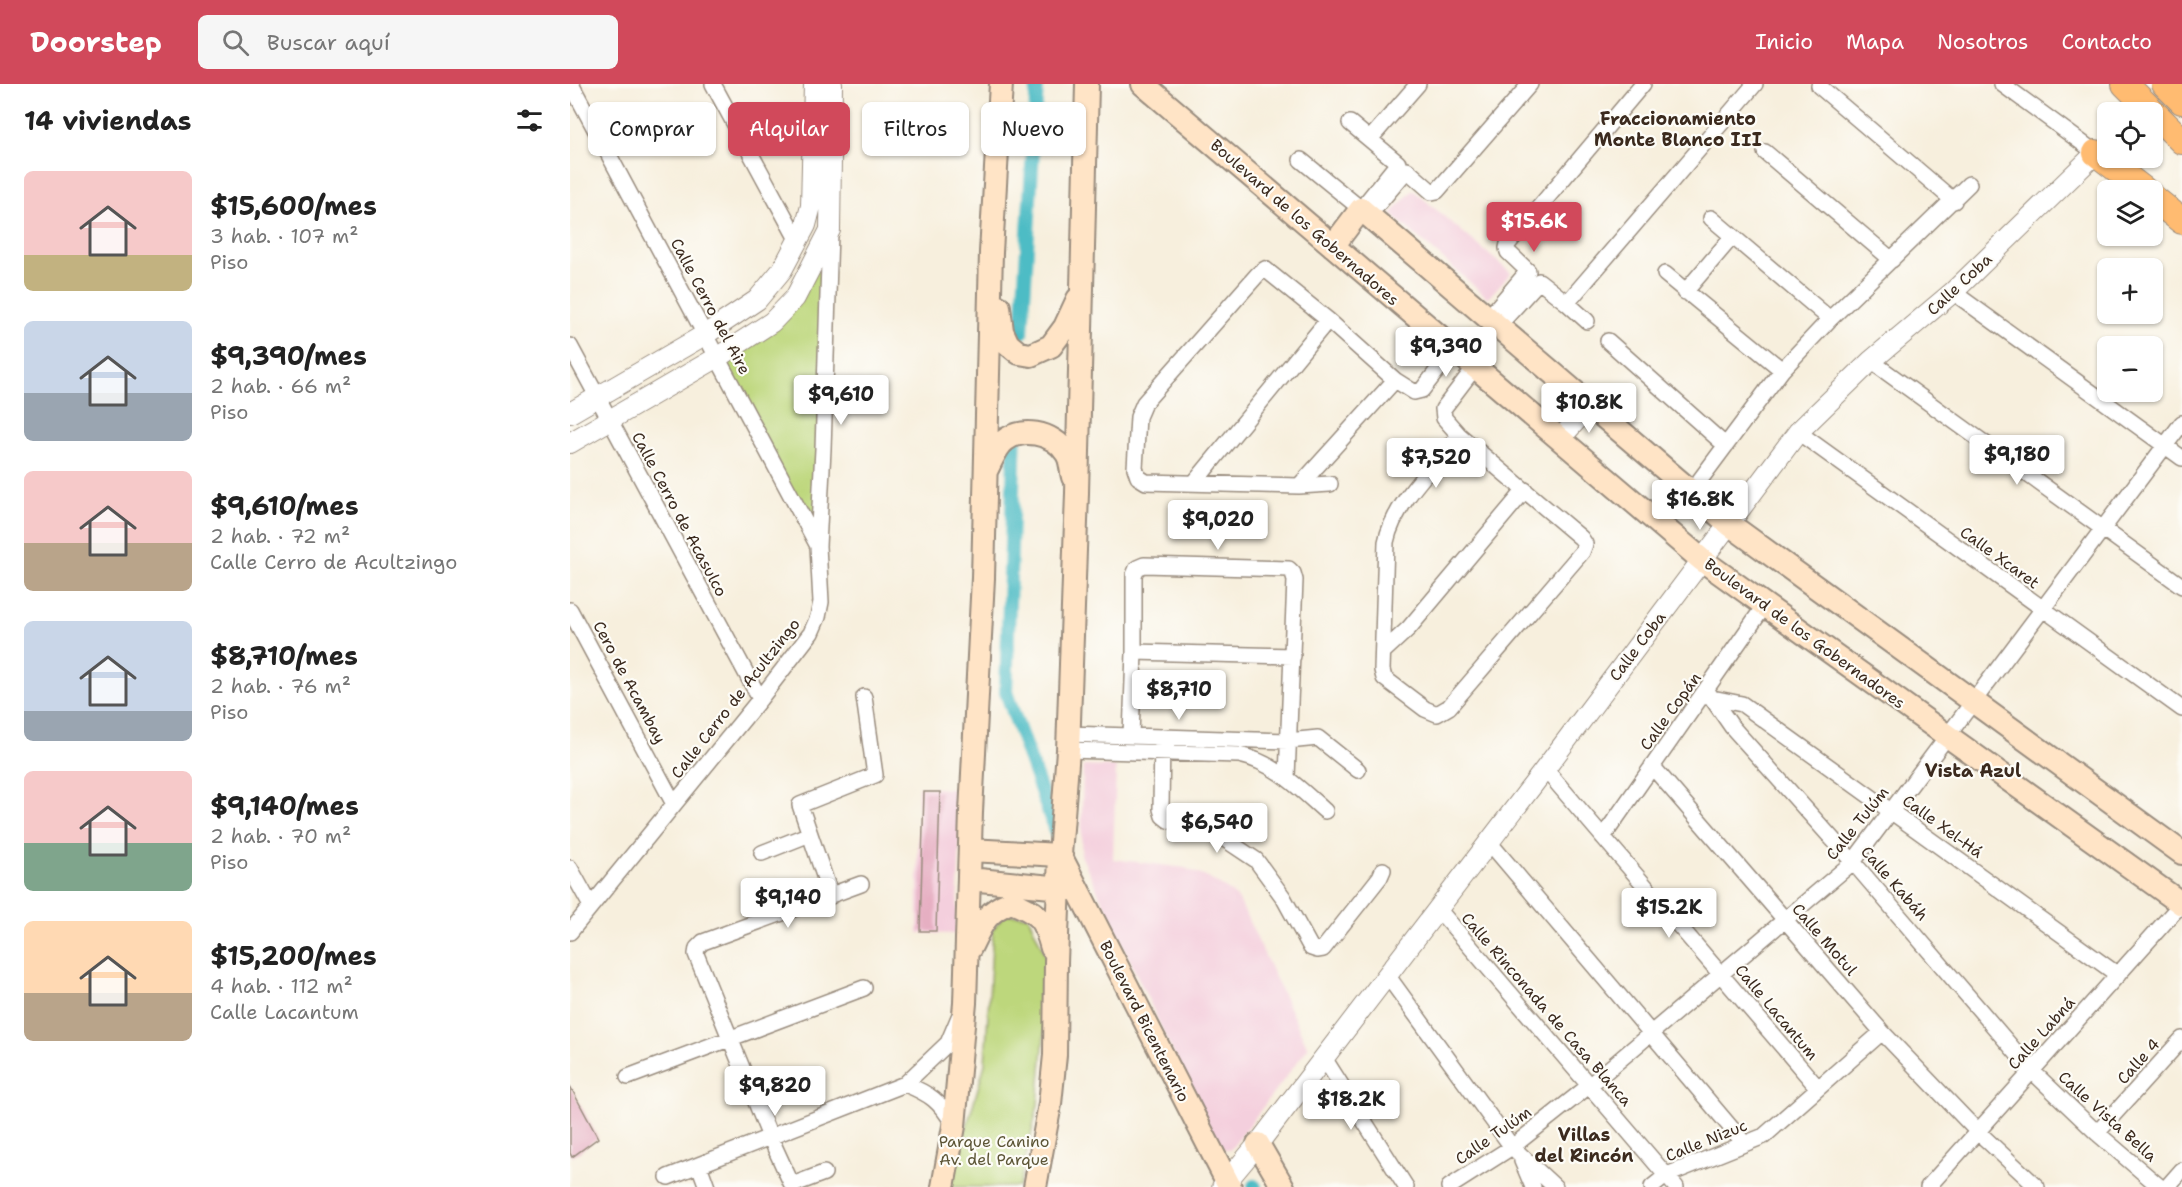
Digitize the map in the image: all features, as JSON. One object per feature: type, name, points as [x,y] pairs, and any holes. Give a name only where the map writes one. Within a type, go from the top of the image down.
[{"type":"highway","points":[[2125,84],[2182,141]]},
{"type":"highway","points":[[2165,84],[2182,101]]},
{"type":"highway","points":[[2096,153],[2131,180]]},
{"type":"highway","points":[[2163,206],[2182,221]]},
{"type":"main road","points":[[943,1187],[954,1126],[965,1003],[983,578],[991,252],[1001,84]]},
{"type":"main road","name":"Boulevard de los Gobernadores","points":[[1143,84],[1702,560],[2182,904]]},
{"type":"main road","points":[[1035,1187],[1050,1104],[1055,1055],[1056,962],[1069,889],[1060,855],[1068,742],[1082,291],[1091,88]]},
{"type":"main road","points":[[1332,246],[1365,212],[1729,524],[2182,853]]},
{"type":"main road","points":[[991,252],[1002,331],[1008,344],[1019,352],[1031,355],[1051,346],[1065,327],[1082,291]]},
{"type":"main road","points":[[986,471],[1001,445],[1013,435],[1031,433],[1045,435],[1058,443],[1068,454],[1077,493]]},
{"type":"main road","points":[[970,850],[1060,855]]},
{"type":"main road","points":[[969,879],[1069,889]]},
{"type":"main road","name":"Boulevard Bicentenario","points":[[1069,889],[1226,1185]]},
{"type":"main road","points":[[966,958],[983,921],[995,908],[1011,902],[1032,910],[1046,925],[1056,962]]},
{"type":"main road","points":[[1258,1144],[1283,1187]]},
{"type":"street","name":"Calle Cerro del Aire","points":[[571,84],[818,546]]},
{"type":"street","points":[[713,84],[798,241]]},
{"type":"street","points":[[570,412],[706,334],[757,300],[782,270],[806,225],[811,206],[814,84]]},
{"type":"street","points":[[570,443],[718,357],[772,322],[795,297],[830,230],[832,84]]},
{"type":"street","points":[[1370,139],[1418,84]]},
{"type":"street","points":[[1350,123],[1432,192],[1437,191],[1530,84]]},
{"type":"street","points":[[1587,321],[1533,276],[1508,252],[1507,248],[1643,84]]},
{"type":"street","points":[[1567,303],[1755,84]]},
{"type":"street","points":[[2002,84],[2096,153]]},
{"type":"street","points":[[1819,86],[1954,201]]},
{"type":"street","points":[[1765,152],[1892,261]]},
{"type":"street","name":"Calle Coba","points":[[1226,1185],[1545,769],[1798,432],[1871,361],[1953,292],[2096,153]]},
{"type":"street","points":[[1301,160],[1365,212],[1402,166]]},
{"type":"street","points":[[1687,488],[1782,370],[1830,319],[1969,184]]},
{"type":"street","points":[[1711,218],[1830,319]]},
{"type":"street","name":"Calle Cerro de Acultzingo","points":[[570,932],[760,699],[811,633],[818,617],[821,602],[818,546],[824,449],[830,230]]},
{"type":"street","points":[[1685,292],[1732,237]]},
{"type":"street","points":[[1330,484],[1299,486],[1146,482],[1138,477],[1135,468],[1138,417],[1144,404],[1258,274],[1265,269],[1328,320],[1395,380],[1414,392],[1422,390],[1454,350]]},
{"type":"street","points":[[1665,274],[1782,370]]},
{"type":"street","points":[[1493,322],[1533,276]]},
{"type":"street","points":[[1953,292],[2182,458]]},
{"type":"street","points":[[1194,483],[1328,320]]},
{"type":"street","points":[[1608,341],[1722,443]]},
{"type":"street","name":"Calle Cerro de Acasulco","points":[[570,346],[760,699]]},
{"type":"street","points":[[1871,361],[2182,586]]},
{"type":"street","points":[[1459,435],[1397,511],[1389,527],[1386,542],[1382,670],[1384,678],[1431,713],[1437,714],[1449,707],[1582,552],[1585,544],[1581,538],[1459,435],[1444,418],[1443,409],[1475,367]]},
{"type":"street","points":[[1299,486],[1395,380]]},
{"type":"street","points":[[1560,439],[1590,405]]},
{"type":"street","name":"Calle Tulúm","points":[[1449,1187],[1516,1151],[1650,1033],[1853,862],[2182,423]]},
{"type":"street","name":"Calle Xcaret","points":[[1798,432],[2182,709]]},
{"type":"street","points":[[1383,652],[1409,628],[1525,490]]},
{"type":"street","points":[[1131,736],[1134,575],[1137,568],[1144,565],[1289,569],[1295,579],[1287,777]]},
{"type":"street","name":"Calle Copán","points":[[1603,837],[1652,765],[1709,695],[1765,605]]},
{"type":"street","name":"Cero de Acambay","points":[[570,610],[674,804]]},
{"type":"street","points":[[1134,652],[1293,656]]},
{"type":"street","name":"Calle Xel-Há","points":[[1709,695],[1742,704],[2118,975]]},
{"type":"street","name":"Calle Kabáh","points":[[1709,695],[1732,727],[1853,862],[2032,1071]]},
{"type":"street","points":[[831,896],[800,805],[876,775],[864,697]]},
{"type":"street","points":[[1068,742],[1131,736],[1162,745],[1239,754],[1254,758],[1287,777],[1325,811]]},
{"type":"street","points":[[1068,742],[1162,745],[1318,738],[1358,770]]},
{"type":"street","points":[[1162,745],[1161,809],[1163,816],[1168,820],[1220,836],[1256,861],[1283,897],[1311,948],[1323,949],[1380,877],[1383,870]]},
{"type":"street","name":"Calle Motul","points":[[1652,765],[1882,1032],[1977,1131],[2037,1187]]},
{"type":"street","name":"Calle Lacantum","points":[[1545,769],[1818,1088]]},
{"type":"street","points":[[762,853],[810,834]]},
{"type":"street","points":[[1489,842],[1744,1143]]},
{"type":"street","points":[[570,868],[591,906]]},
{"type":"street","points":[[824,1173],[792,1185],[770,1137],[696,954],[697,948],[704,942],[861,884]]},
{"type":"street","name":"Calle Labná","points":[[1928,1187],[2182,904]]},
{"type":"street","name":"Calle Rinconada de Casa Blanca","points":[[1438,909],[1671,1181]]},
{"type":"street","points":[[1387,975],[1516,1151],[1533,1187]]},
{"type":"street","points":[[628,1077],[864,988]]},
{"type":"street","points":[[668,1177],[905,1084],[948,1043],[965,1003]]},
{"type":"street","name":"Calle Nizuc","points":[[1652,1187],[1671,1181],[1744,1143],[1764,1136],[1882,1032]]},
{"type":"street","name":"Calle 4","points":[[2097,1133],[2182,1039]]},
{"type":"street","points":[[1324,1058],[1406,1187]]},
{"type":"street","name":"Calle Vista Bella","points":[[2032,1071],[2097,1133],[2160,1187]]},
{"type":"street","points":[[905,1084],[926,1092],[934,1098],[945,1110],[954,1126]]},
{"type":"street","points":[[1516,1151],[1555,1187]]},
{"type":"street","points":[[699,1165],[706,1187]]},
{"type":"street","points":[[2167,1187],[2182,1170]]},
{"type":"shaded area","points":[[1413,190],[1511,273],[1488,298],[1391,214]]},
{"type":"shaded area","points":[[1083,766],[1116,767],[1113,859],[1185,868],[1208,878],[1239,900],[1308,1048],[1230,1150],[1217,1147],[1081,855]]},
{"type":"shaded area","points":[[918,787],[962,790],[956,934],[918,933]]},
{"type":"green space","points":[[830,230],[818,546],[718,357],[772,322]]},
{"type":"green space","name":"Parque Canino Av. del Parque","points":[[1005,914],[1028,916],[1050,966],[1038,1105],[1019,1187],[949,1187],[985,1064],[993,929]]},
{"type":"building","points":[[924,792],[940,792],[936,931],[920,931]]},
{"type":"building","points":[[570,1086],[598,1138],[572,1157],[570,1153]]},
{"type":"waterway","points":[[1022,332],[1037,84]]},
{"type":"waterway","points":[[1015,430],[1006,692],[1057,836]]},
{"type":"district","name":"Fraccionamiento Monte Blanco III","points":[[1678,129]]},
{"type":"district","name":"Vista Azul","points":[[1973,771]]},
{"type":"district","name":"Villas del Rincón","points":[[1584,1145]]}]
